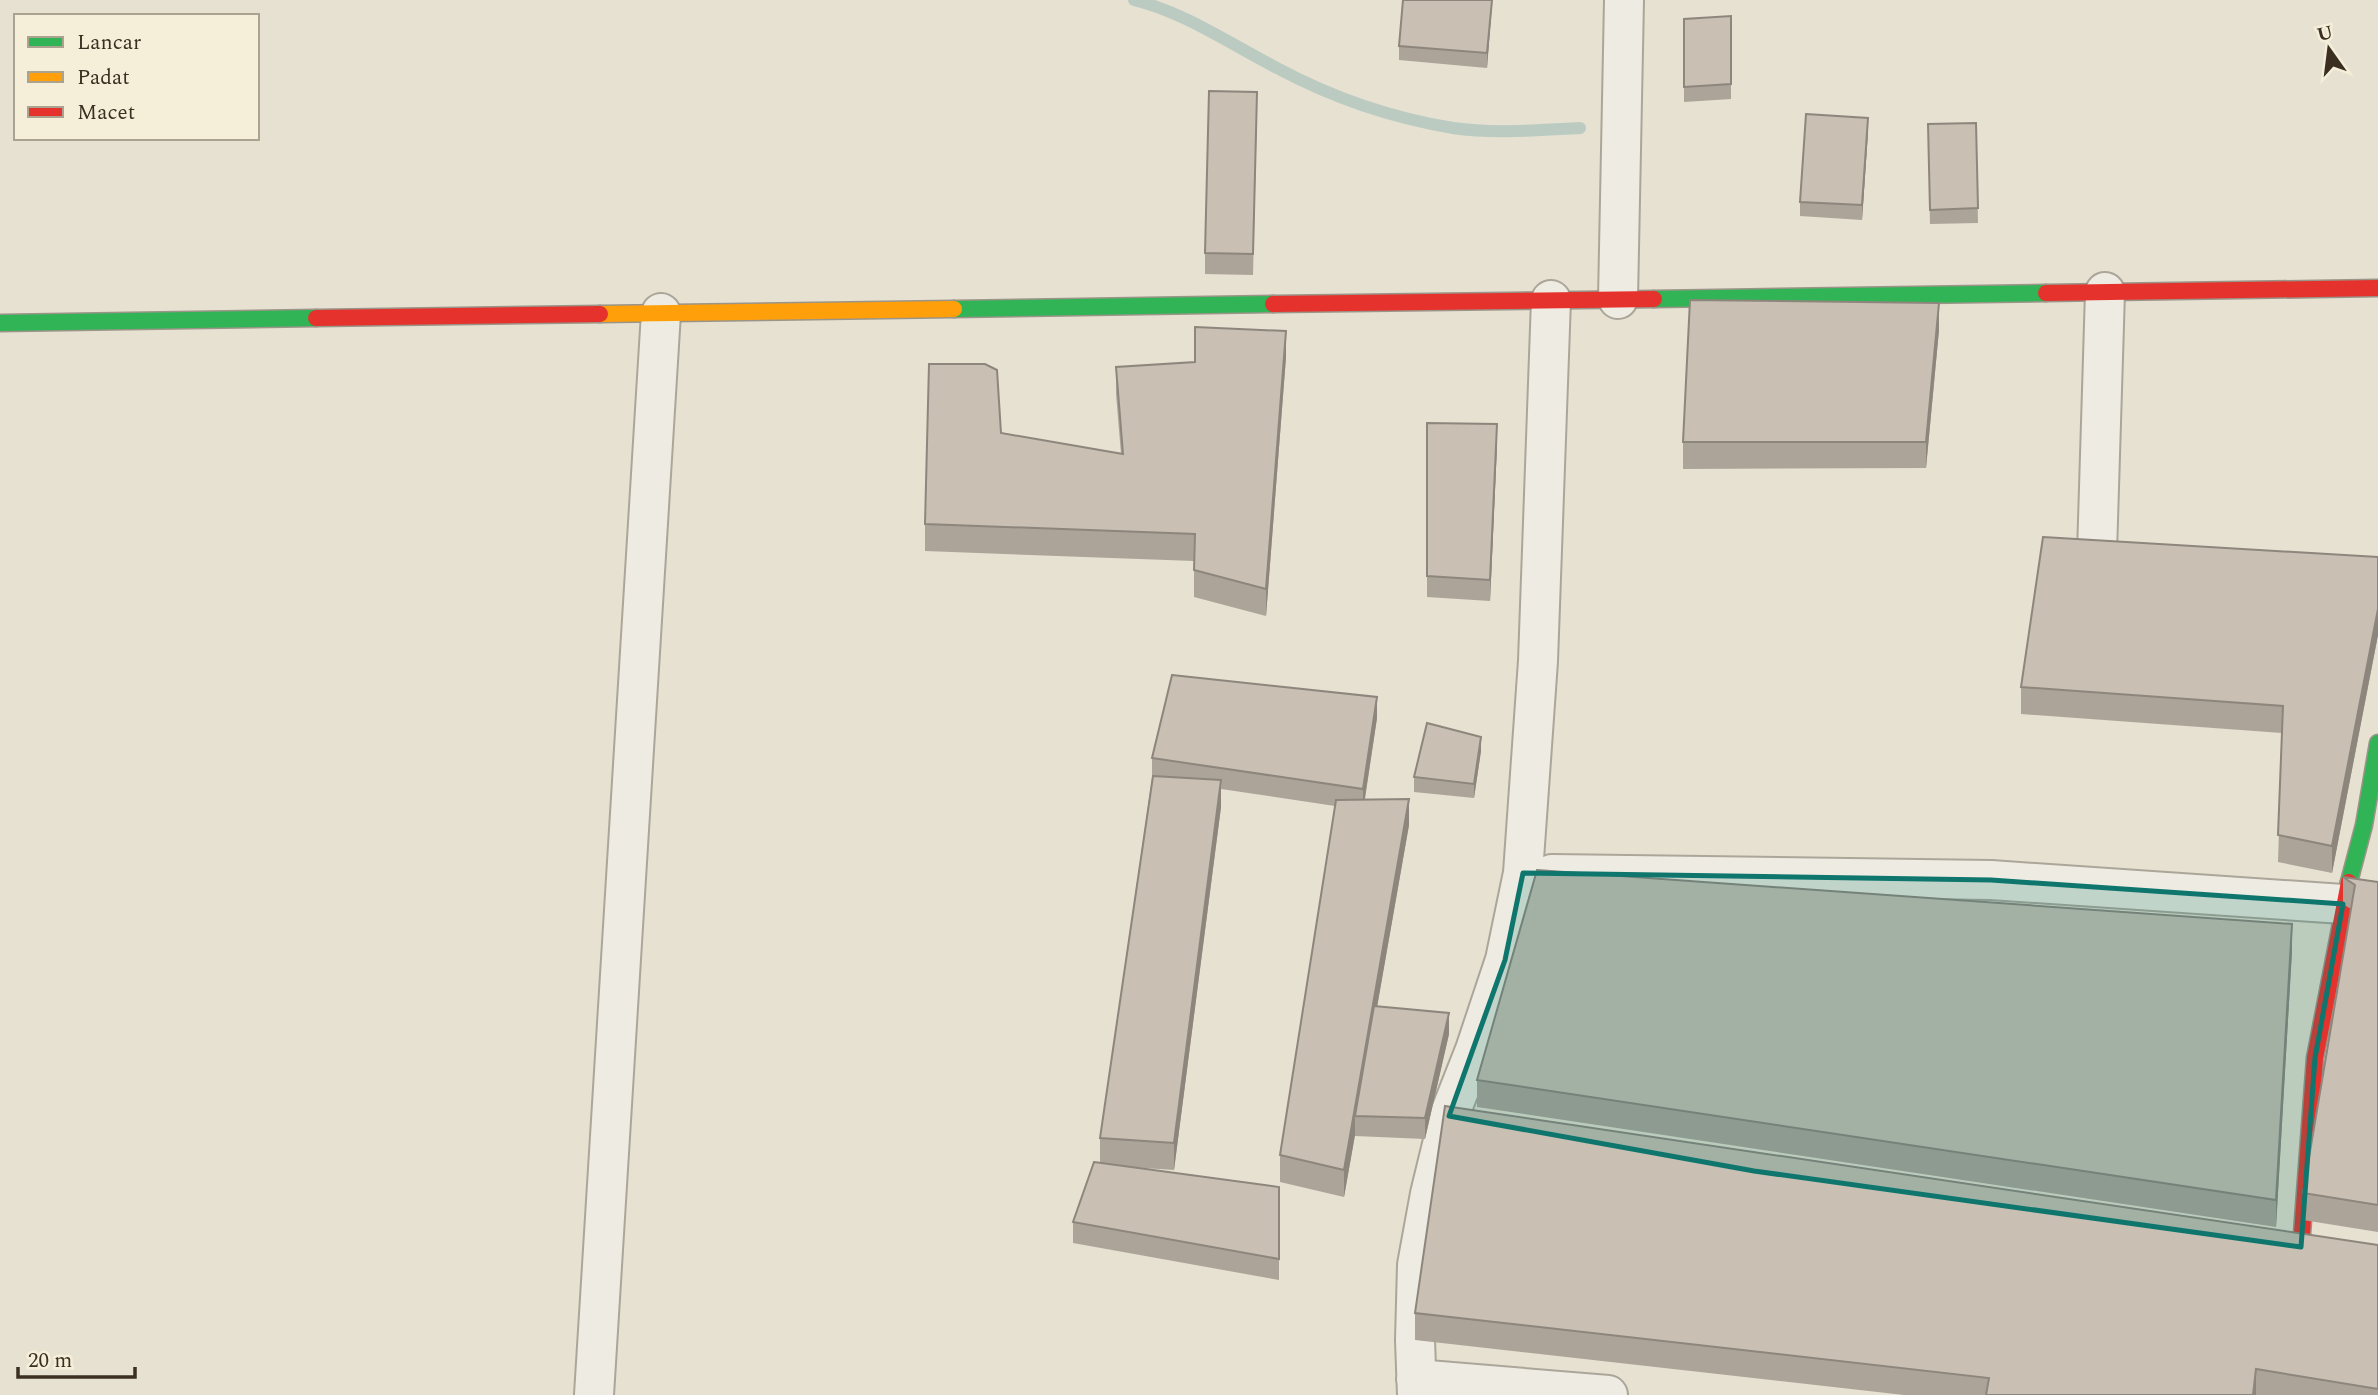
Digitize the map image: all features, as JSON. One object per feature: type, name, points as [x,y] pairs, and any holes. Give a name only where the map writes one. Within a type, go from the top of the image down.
[{"type":"street","points":[[1618,299],[1624,0]]},
{"type":"street","points":[[0,323],[2378,288]]},
{"type":"street","points":[[2097,553],[2105,292]]},
{"type":"street","points":[[1551,300],[1538,661],[1523,873],[1505,960],[1430,1194],[1416,1265],[1416,1387],[1608,1395]]},
{"type":"street","points":[[594,1395],[661,313]]},
{"type":"street","points":[[2301,1247],[2315,1058],[2343,904],[2364,825],[2378,743]]},
{"type":"street","points":[[1523,873],[1991,880],[2343,904]]},
{"type":"street","points":[[2252,1239],[2339,1250]]},
{"type":"highlighted area","points":[[1523,873],[1991,880],[2343,904],[2315,1058],[2301,1247],[1754,1171],[1449,1116],[1505,960]]},
{"type":"building","points":[[1403,0],[1492,0],[1487,53],[1399,46]]},
{"type":"building","points":[[1731,16],[1731,84],[1684,87],[1684,19]]},
{"type":"building","points":[[1209,91],[1257,92],[1253,254],[1205,253]]},
{"type":"building","points":[[1806,114],[1868,118],[1862,205],[1800,202]]},
{"type":"building","points":[[1976,123],[1978,208],[1930,210],[1928,124]]},
{"type":"building","points":[[1690,300],[1939,303],[1926,442],[1683,442]]},
{"type":"building","points":[[1195,327],[1286,331],[1266,589],[1194,570],[1195,534],[925,524],[929,364],[985,364],[997,370],[1001,433],[1123,454],[1116,367],[1195,362]]},
{"type":"building","points":[[1427,423],[1497,424],[1490,580],[1427,576]]},
{"type":"building","points":[[2043,537],[2378,557],[2378,609],[2332,846],[2278,835],[2283,706],[2021,687]]},
{"type":"building","points":[[1172,675],[1377,697],[1363,789],[1152,758]]},
{"type":"building","points":[[1427,723],[1481,737],[1474,784],[1414,777]]},
{"type":"building","points":[[1153,776],[1221,780],[1174,1143],[1100,1138]]},
{"type":"building","points":[[1409,799],[1344,1170],[1280,1155],[1336,800]]},
{"type":"building","points":[[1537,870],[2292,924],[2276,1200],[1477,1080]]},
{"type":"building","points":[[2343,877],[2378,882],[2378,1205],[2303,1193],[2355,885]]},
{"type":"building","points":[[1374,1006],[1449,1013],[1425,1118],[1355,1116]]},
{"type":"building","points":[[1445,1106],[2378,1245],[2378,1389],[2256,1369],[2253,1395],[1986,1395],[1989,1378],[1415,1313]]},
{"type":"building","points":[[1094,1162],[1279,1187],[1279,1259],[1073,1222]]},
{"type":"waterway","points":[[1134,0],[1190,21],[1319,88],[1385,112],[1430,124],[1469,130],[1580,128]]},
{"type":"traffic: fast","points":[[1654,299],[2046,293]]},
{"type":"traffic: fast","points":[[954,309],[1273,304]]},
{"type":"traffic: fast","points":[[0,323],[316,318]]},
{"type":"traffic: fast","points":[[2349,882],[2364,825],[2378,743]]},
{"type":"traffic: slow","points":[[600,314],[954,309]]},
{"type":"traffic: jam","points":[[2046,293],[2378,288]]},
{"type":"traffic: jam","points":[[1273,304],[1654,299]]},
{"type":"traffic: jam","points":[[316,318],[600,314]]},
{"type":"traffic: jam","points":[[2262,1241],[2301,1247],[2315,1058],[2349,882]]}]
